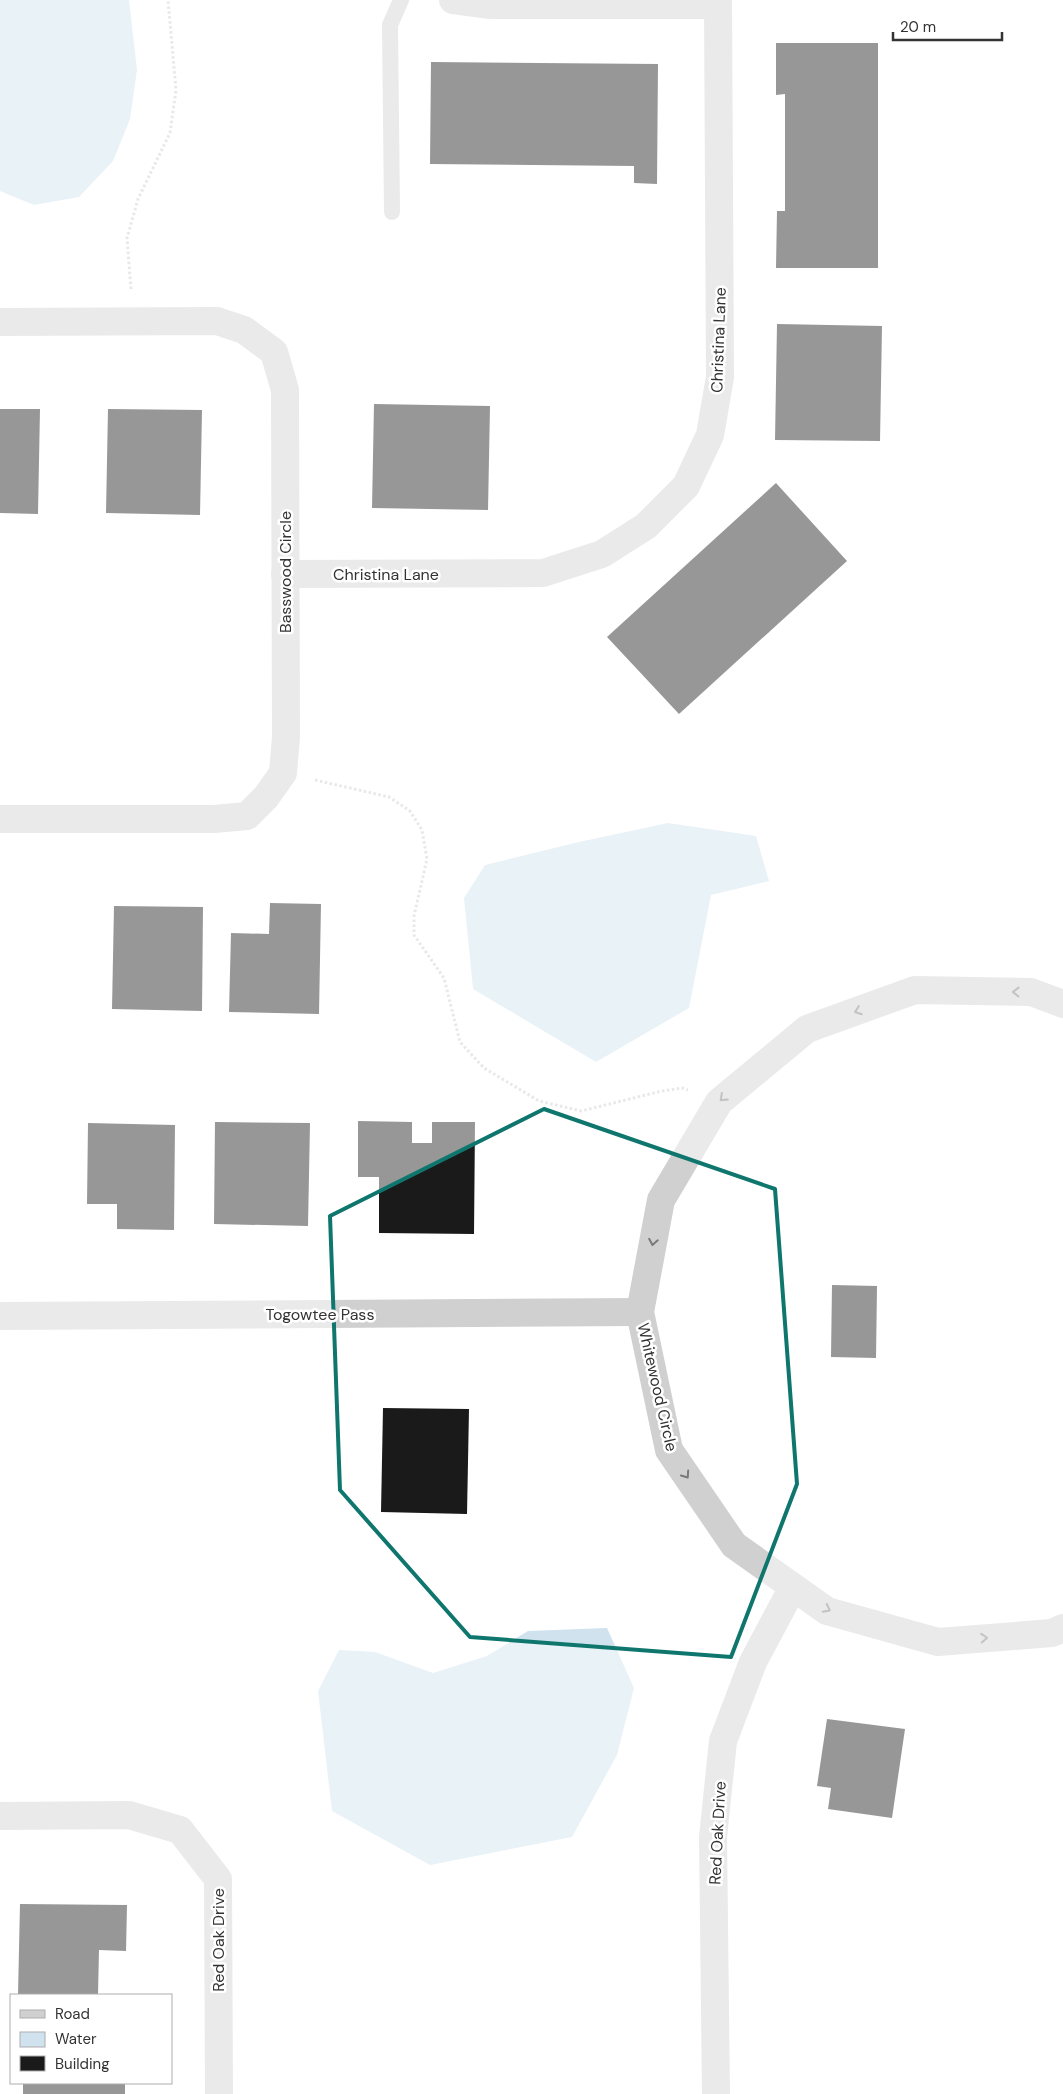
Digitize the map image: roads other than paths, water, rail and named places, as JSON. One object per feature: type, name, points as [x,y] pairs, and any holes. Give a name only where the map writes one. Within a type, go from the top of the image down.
[{"type":"street","points":[[453,0],[491,5],[718,3]]},
{"type":"street","name":"Christina Lane","points":[[285,574],[543,572],[602,554],[646,526],[686,486],[710,435],[720,378],[718,3]]},
{"type":"street","name":"Basswood Circle","points":[[0,322],[217,322],[244,330],[274,352],[285,390],[286,737],[283,773],[266,797],[247,816],[214,820],[0,819]]},
{"type":"street","name":"Whitewood Circle","points":[[1063,1004],[1031,992],[915,990],[807,1029],[719,1102],[661,1200],[640,1312],[669,1450],[734,1545],[827,1611],[938,1642],[1052,1633],[1063,1628]]},
{"type":"street","name":"Togowtee Pass","points":[[0,1316],[640,1312]]},
{"type":"street","name":"Red Oak Drive","points":[[716,2094],[714,1837],[723,1741],[754,1662],[794,1587]]},
{"type":"street","name":"Red Oak Drive","points":[[0,1816],[129,1815],[180,1830],[218,1879],[219,2094]]},
{"type":"lane","points":[[392,212],[390,24],[401,0]]},
{"type":"water","points":[[0,0],[129,0],[137,70],[130,119],[113,161],[79,197],[34,205],[0,191]]},
{"type":"water","points":[[668,823],[756,836],[769,881],[711,895],[689,1008],[596,1062],[473,989],[464,898],[485,865]]},
{"type":"water","points":[[607,1628],[634,1688],[617,1755],[572,1837],[430,1865],[332,1811],[318,1691],[339,1650],[375,1652],[433,1673],[487,1656],[528,1631]]}]
